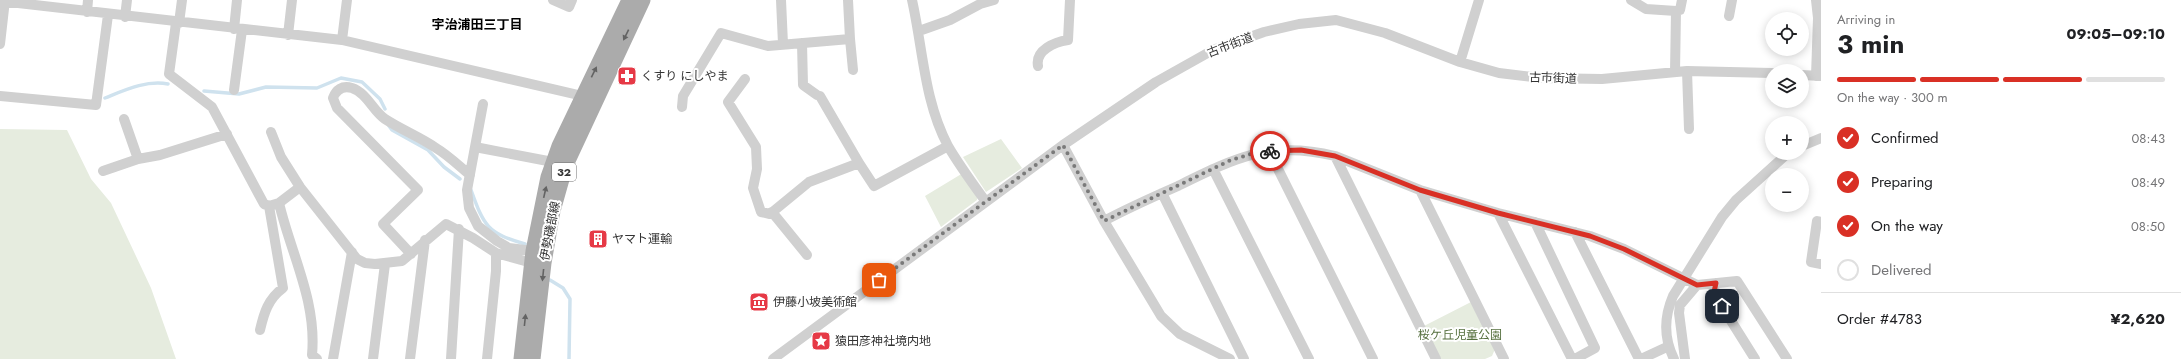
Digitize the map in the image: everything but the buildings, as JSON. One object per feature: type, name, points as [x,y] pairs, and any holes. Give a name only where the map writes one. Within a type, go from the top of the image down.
[{"type":"main road","name":"伊勢磯部線","points":[[533,359],[544,263],[552,211],[589,98],[629,0]]},
{"type":"main road","name":"伊勢磯部線","points":[[521,359],[532,257],[540,215],[553,162],[643,0]]},
{"type":"street","points":[[87,12],[88,0]]},
{"type":"street","points":[[125,17],[127,0]]},
{"type":"street","points":[[182,0],[169,74],[212,107],[263,202],[268,206],[283,288],[276,293],[266,307],[260,330]]},
{"type":"street","points":[[234,90],[238,30],[237,0]]},
{"type":"street","points":[[288,35],[292,0]]},
{"type":"street","points":[[342,40],[346,0]]},
{"type":"street","points":[[553,0],[569,7],[572,0]]},
{"type":"street","points":[[781,0],[783,44]]},
{"type":"street","points":[[848,0],[853,70]]},
{"type":"street","points":[[912,0],[919,31],[926,82],[935,114],[948,146],[986,202]]},
{"type":"street","points":[[919,31],[950,20],[980,4],[994,0]]},
{"type":"street","points":[[1038,66],[1041,53],[1056,42],[1068,40],[1070,0]]},
{"type":"street","points":[[1460,62],[1479,0]]},
{"type":"street","points":[[1631,0],[1646,9],[1676,11],[1680,10],[1682,0]]},
{"type":"street","points":[[1729,16],[1732,0]]},
{"type":"street","points":[[1809,75],[1819,76],[1818,18],[1816,0]]},
{"type":"street","points":[[0,44],[3,1],[49,4],[108,15],[342,40],[589,98]]},
{"type":"street","points":[[1675,72],[1676,11]]},
{"type":"street","points":[[0,96],[96,105],[108,15]]},
{"type":"street","name":"古市街道","points":[[773,359],[1063,145],[1156,82],[1213,50],[1242,39],[1299,24],[1336,20],[1385,33],[1460,62],[1515,76],[1569,80],[1687,71],[1765,73]]},
{"type":"street","points":[[682,107],[683,96],[721,33],[768,46],[850,39]]},
{"type":"street","points":[[802,43],[803,85],[818,95],[874,186],[948,146]]},
{"type":"street","points":[[1687,71],[1689,129]]},
{"type":"street","points":[[745,79],[728,102],[756,147],[757,169],[753,188],[760,212],[770,214],[809,182],[859,163]]},
{"type":"street","points":[[410,254],[383,224],[418,190],[337,108],[333,98],[335,93],[340,88],[345,87],[352,88],[361,93],[384,118],[437,148],[470,175]]},
{"type":"street","points":[[483,104],[467,190],[469,208],[478,226],[497,242],[532,257]]},
{"type":"street","points":[[124,119],[138,158]]},
{"type":"street","points":[[271,132],[281,157],[300,187],[357,259],[365,263],[385,264],[402,261],[425,240],[446,224],[459,229],[496,253],[532,257]]},
{"type":"street","points":[[103,171],[138,158],[160,155],[227,134]]},
{"type":"street","points":[[1809,143],[1821,138]]},
{"type":"street","points":[[1063,145],[1104,221],[1161,316],[1180,334],[1215,356],[1230,359]]},
{"type":"street","points":[[475,147],[553,162]]},
{"type":"street","points":[[1104,221],[1213,169],[1251,154],[1269,151],[1301,150],[1335,156],[1420,190],[1498,213],[1576,232],[1624,249],[1697,285],[1737,281],[1787,359]]},
{"type":"street","points":[[1269,151],[1373,359]]},
{"type":"street","points":[[1335,156],[1436,359]]},
{"type":"street","points":[[1674,359],[1666,336],[1668,308],[1710,234],[1736,200],[1780,160]]},
{"type":"street","points":[[1213,169],[1309,359]]},
{"type":"street","points":[[268,206],[279,203],[300,187]]},
{"type":"street","points":[[1420,190],[1502,358]]},
{"type":"street","points":[[1162,193],[1244,359]]},
{"type":"street","points":[[279,203],[285,229],[307,290],[314,334],[312,355],[317,359]]},
{"type":"street","points":[[772,212],[807,255]]},
{"type":"street","points":[[1498,213],[1574,359],[1595,348],[1535,222]]},
{"type":"street","points":[[1821,222],[1818,221],[1811,262],[1821,264]]},
{"type":"street","points":[[451,359],[459,229]]},
{"type":"street","points":[[1576,232],[1640,359],[1669,346]]},
{"type":"street","points":[[410,359],[425,240]]},
{"type":"street","points":[[333,359],[352,252]]},
{"type":"street","points":[[487,359],[496,271],[496,253]]},
{"type":"street","points":[[373,359],[385,264]]},
{"type":"street","points":[[1716,283],[1714,292],[1755,359]]},
{"type":"street","points":[[1685,359],[1679,314],[1680,306],[1697,285]]},
{"type":"green space","points":[[0,129],[67,130],[91,179],[111,203],[151,288],[176,359],[0,359]]},
{"type":"green space","points":[[1001,139],[1022,168],[986,192],[963,157]]},
{"type":"green space","points":[[963,173],[977,195],[977,200],[941,227],[925,196]]},
{"type":"green space","name":"桜ケ丘児童公園","points":[[1471,302],[1495,349],[1492,356],[1485,359],[1441,359],[1424,326]]},
{"type":"waterway","points":[[204,91],[239,94],[266,87],[317,88],[341,78],[362,82],[380,99],[385,109]]},
{"type":"waterway","points":[[105,98],[128,89],[152,83],[168,84]]},
{"type":"waterway","points":[[389,126],[392,130],[428,150],[444,167],[460,179]]},
{"type":"waterway","points":[[471,190],[480,212],[489,226],[502,236],[525,244]]},
{"type":"waterway","points":[[550,280],[563,288],[570,299],[569,359]]},
{"type":"way so far","points":[[879,280],[1063,145],[1104,221],[1156,194],[1162,193],[1231,160],[1251,154],[1270,151]]},
{"type":"place","name":"くすり にしやま","points":[[627,76]]},
{"type":"place","name":"ヤマト運輸","points":[[598,239]]},
{"type":"place","name":"伊藤小坡美術館","points":[[759,302]]},
{"type":"place","name":"猿田彦神社境内地","points":[[821,341]]},
{"type":"district","name":"宇治浦田三丁目","points":[[477,24]]},
{"type":"route","points":[[1270,151],[1301,150],[1335,156],[1420,190],[1498,213],[1590,236],[1624,249],[1697,285],[1716,283],[1714,292],[1722,306]]}]
